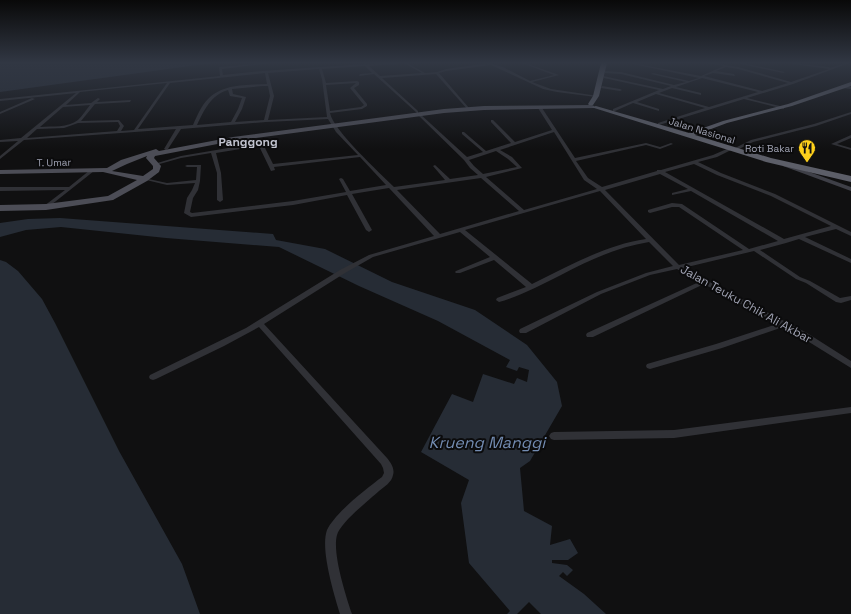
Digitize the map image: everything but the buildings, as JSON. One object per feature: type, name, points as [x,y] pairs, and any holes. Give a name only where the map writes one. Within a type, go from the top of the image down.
[{"type":"highway","points":[[594,106],[597,92]]},
{"type":"highway","points":[[594,106],[600,92]]},
{"type":"highway","points":[[692,134],[725,122],[783,108],[830,92]]},
{"type":"highway","name":"Jalan Nasional","points":[[594,106],[614,110],[660,124],[725,146],[851,178]]},
{"type":"highway","name":"Jalan Nasional","points":[[594,106],[783,164],[851,178]]},
{"type":"main road","points":[[0,208],[46,207],[110,198],[144,179],[156,170],[157,166],[150,157],[156,153],[215,142],[418,113],[468,108],[594,106]]},
{"type":"main road","points":[[418,113],[474,109],[594,106]]},
{"type":"main road","points":[[144,179],[106,171],[133,158],[166,149],[241,136],[333,125]]},
{"type":"main road","name":"T. Umar","points":[[0,172],[108,170]]},
{"type":"street","points":[[0,158],[79,92]]},
{"type":"street","points":[[0,100],[83,92]]},
{"type":"street","points":[[135,131],[162,92]]},
{"type":"street","points":[[194,127],[212,96],[223,92]]},
{"type":"street","points":[[230,92],[230,95],[244,97],[240,109],[232,124]]},
{"type":"street","points":[[266,121],[272,96],[271,92]]},
{"type":"street","points":[[325,92],[329,118],[343,139],[438,236]]},
{"type":"street","points":[[329,112],[362,108],[366,105],[355,92]]},
{"type":"street","points":[[395,92],[466,159],[472,167],[522,211]]},
{"type":"street","points":[[454,92],[468,108]]},
{"type":"street","points":[[556,92],[596,96]]},
{"type":"street","points":[[614,110],[659,92]]},
{"type":"street","points":[[691,92],[700,94]]},
{"type":"street","points":[[660,124],[762,92]]},
{"type":"street","points":[[655,93],[708,108]]},
{"type":"street","points":[[0,113],[39,96]]},
{"type":"street","points":[[744,98],[783,108]]},
{"type":"street","points":[[78,122],[98,99]]},
{"type":"street","points":[[62,106],[130,101]]},
{"type":"street","points":[[633,102],[658,110]]},
{"type":"street","name":"Jalan Teuku Chik Ali Akbar","points":[[540,108],[586,179],[601,189],[677,267],[804,335],[851,365]]},
{"type":"street","points":[[153,377],[260,324],[336,274],[366,258],[522,211],[694,162],[725,146],[752,142],[822,124],[851,113]]},
{"type":"street","points":[[0,141],[266,121],[329,118]]},
{"type":"street","points":[[35,128],[66,126],[78,122],[119,121],[122,126],[118,133]]},
{"type":"street","points":[[492,121],[514,144]]},
{"type":"street","points":[[166,149],[180,128]]},
{"type":"street","points":[[466,159],[554,131]]},
{"type":"street","points":[[463,133],[486,153]]},
{"type":"street","points":[[258,136],[272,168],[361,156]]},
{"type":"street","points":[[851,136],[833,144],[851,150]]},
{"type":"street","points":[[156,164],[213,151],[261,144]]},
{"type":"street","points":[[573,160],[646,144],[659,148],[671,144]]},
{"type":"street","points":[[187,166],[198,165],[198,181],[190,198],[188,215],[199,215],[483,176],[520,168],[510,158],[497,150]]},
{"type":"street","points":[[213,151],[219,173],[220,200]]},
{"type":"street","points":[[694,162],[719,174],[772,195],[834,227],[851,234]]},
{"type":"street","points":[[783,164],[851,189]]},
{"type":"street","points":[[435,166],[448,180]]},
{"type":"street","points":[[46,207],[92,171]]},
{"type":"street","points":[[659,171],[784,242]]},
{"type":"street","points":[[144,179],[167,184],[198,181]]},
{"type":"street","points":[[341,179],[369,230]]},
{"type":"street","points":[[0,189],[70,188]]},
{"type":"street","points":[[674,194],[691,190]]},
{"type":"street","points":[[650,211],[672,205],[680,205],[751,250],[838,300],[842,301],[851,298]]},
{"type":"street","points":[[523,331],[599,294],[648,274],[784,242],[834,227]]},
{"type":"street","points":[[461,230],[531,287]]},
{"type":"street","points":[[800,237],[851,261]]},
{"type":"street","points":[[499,300],[531,287],[613,249],[633,242],[651,240]]},
{"type":"street","points":[[458,272],[495,257]]},
{"type":"street","points":[[590,334],[704,282]]},
{"type":"street","points":[[260,324],[388,467],[389,474],[385,480],[346,516],[332,533],[331,548],[338,590],[346,614]]},
{"type":"street","points":[[650,366],[719,346],[783,324]]},
{"type":"street","points":[[554,436],[674,434],[851,410]]},
{"type":"water","name":"Krueng Manggi","points":[[60,218],[273,234],[276,240],[325,249],[392,282],[475,310],[527,345],[557,382],[562,406],[530,461],[520,468],[524,511],[552,526],[550,545],[570,539],[578,553],[568,560],[552,560],[552,563],[567,565],[573,570],[567,576],[563,572],[559,576],[584,594],[606,614],[541,614],[529,602],[517,614],[507,614],[510,611],[469,563],[461,503],[469,480],[421,452],[452,394],[473,402],[483,374],[514,384],[517,378],[527,382],[529,370],[519,367],[517,371],[506,367],[510,360],[438,321],[359,286],[279,247],[166,238],[61,227],[26,230],[0,237],[0,223],[28,219]]},
{"type":"water","points":[[0,260],[6,262],[18,271],[42,299],[119,451],[182,564],[200,614],[0,614]]},
{"type":"place","name":"Roti Bakar","points":[[807,163]]},
{"type":"district","name":"Panggong","points":[[248,142]]}]
